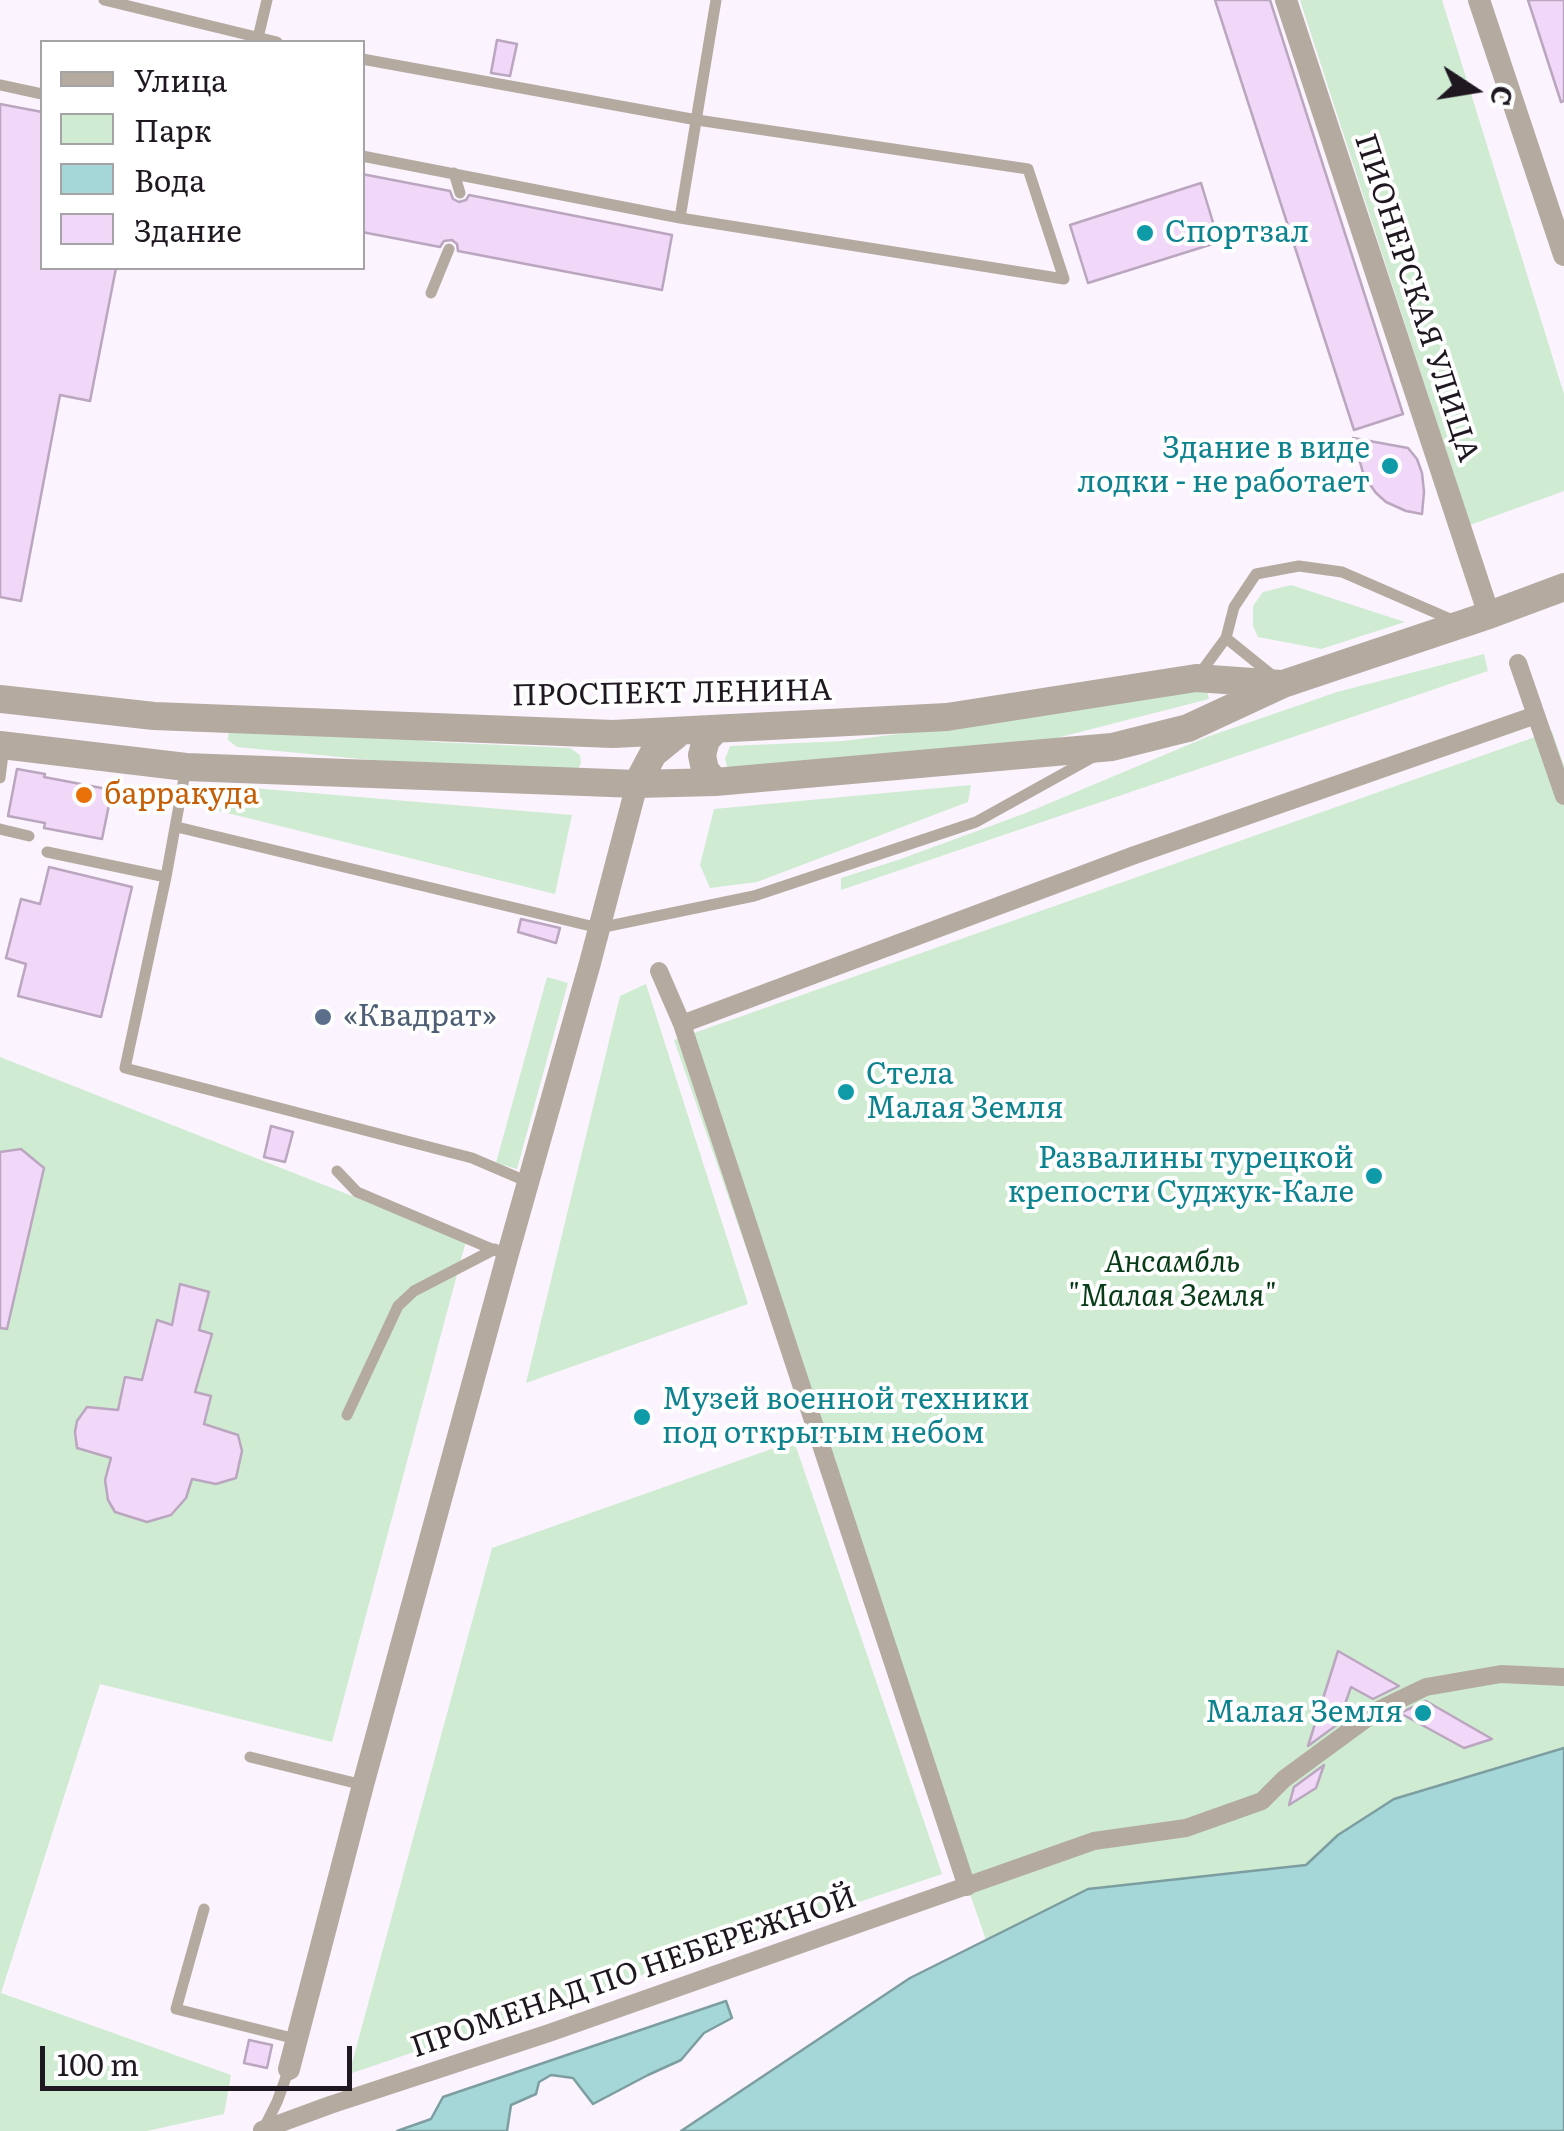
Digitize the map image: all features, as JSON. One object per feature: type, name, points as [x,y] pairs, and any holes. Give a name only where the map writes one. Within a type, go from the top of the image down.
[{"type":"street","name":"ПИОНЕРСКАЯ УЛИЦА","points":[[1286,0],[1489,615]]},
{"type":"street","points":[[1479,0],[1564,255]]},
{"type":"street","name":"ПРОСПЕКТ ЛЕНИНА","points":[[2,745],[186,767],[576,784],[715,782],[1112,747],[1188,728],[1283,684],[1564,587]]},
{"type":"street","points":[[1518,663],[1564,796]]},
{"type":"street","name":"ПРОСПЕКТ ЛЕНИНА","points":[[0,699],[154,716],[612,734],[947,718],[1196,678],[1283,684]]},
{"type":"street","points":[[682,1024],[1132,856],[1536,714]]},
{"type":"street","points":[[715,782],[705,770],[702,755],[706,740],[716,729]]},
{"type":"street","points":[[637,784],[654,754],[680,732]]},
{"type":"street","points":[[574,733],[583,744],[586,758],[584,772],[576,784]]},
{"type":"street","points":[[289,2070],[501,1253],[528,1182],[637,784],[634,754],[626,742],[612,734]]},
{"type":"street","points":[[658,971],[682,1024],[967,1888]]},
{"type":"street","name":"ПРОМЕНАД ПО НЕБЕРЕЖНОЙ","points":[[262,2131],[330,2104],[549,2034],[1094,1842],[1186,1828],[1262,1800],[1284,1778],[1378,1710],[1426,1688],[1501,1674],[1564,1678]]},
{"type":"lane","points":[[104,0],[253,40]]},
{"type":"lane","points":[[257,40],[267,0]]},
{"type":"lane","points":[[680,218],[716,0]]},
{"type":"lane","points":[[365,60],[697,120],[1028,168],[1064,280],[680,218],[365,157]]},
{"type":"lane","points":[[0,85],[40,94]]},
{"type":"lane","points":[[454,173],[460,194]]},
{"type":"lane","points":[[430,293],[450,249]]},
{"type":"lane","points":[[1196,678],[1226,638],[1234,607],[1256,574],[1299,566],[1342,572],[1461,624]]},
{"type":"lane","points":[[1226,638],[1283,684]]},
{"type":"lane","points":[[0,778],[2,745]]},
{"type":"lane","name":"ПРОСПЕКТ ЛЕНИНА","points":[[599,928],[754,896],[976,822],[1112,747]]},
{"type":"lane","points":[[186,767],[126,1068],[472,1158],[528,1182]]},
{"type":"lane","points":[[176,827],[599,928]]},
{"type":"lane","points":[[0,829],[29,836]]},
{"type":"lane","points":[[48,852],[166,877]]},
{"type":"lane","points":[[337,1170],[357,1192],[501,1253]]},
{"type":"lane","points":[[347,1414],[398,1306],[414,1290],[501,1253]]},
{"type":"lane","points":[[250,1758],[363,1785]]},
{"type":"lane","points":[[204,1909],[176,2009],[296,2039]]},
{"type":"lane","points":[[262,2131],[289,2070]]},
{"type":"green space","points":[[1300,0],[1442,0],[1564,394],[1564,491],[1470,525]]},
{"type":"green space","points":[[1291,585],[1405,622],[1321,649],[1258,637],[1253,626],[1253,606],[1263,592]]},
{"type":"green space","points":[[1484,654],[1488,671],[841,890],[841,878],[1026,813],[1207,737],[1337,692]]},
{"type":"green space","points":[[1206,686],[1209,699],[1041,742],[729,773],[725,759],[730,746],[843,741],[1048,715]]},
{"type":"green space","points":[[238,720],[434,742],[570,748],[580,755],[581,763],[575,774],[433,766],[237,747],[228,740],[229,726]]},
{"type":"green space","name":"Ансамбль \"Малая Земля\"","points":[[1552,731],[1564,766],[1564,1748],[1394,1799],[1338,1835],[1306,1865],[1088,1889],[986,1940],[674,1040]]},
{"type":"green space","points":[[217,785],[572,815],[555,894],[215,810]]},
{"type":"green space","points":[[971,785],[968,802],[757,882],[710,888],[700,865],[714,809]]},
{"type":"green space","points":[[547,977],[568,983],[517,1169],[496,1163]]},
{"type":"green space","points":[[646,984],[748,1304],[526,1383],[620,996]]},
{"type":"green space","points":[[0,1057],[466,1241],[332,1742],[100,1684],[1,1993],[231,2075],[224,2114],[147,2131],[0,2131]]},
{"type":"green space","points":[[794,1441],[942,1874],[349,2074],[492,1548]]},
{"type":"water","points":[[1564,1748],[1564,2131],[681,2131],[910,1978],[1088,1889],[1306,1865],[1338,1835],[1394,1799]]},
{"type":"water","points":[[726,2001],[732,2018],[704,2033],[681,2060],[593,2104],[573,2078],[551,2075],[539,2082],[536,2094],[511,2105],[507,2131],[397,2131],[431,2119],[443,2097]]},
{"type":"building","points":[[1215,0],[1270,0],[1403,414],[1354,430]]},
{"type":"building","points":[[1528,0],[1564,0],[1564,101],[1561,102]]},
{"type":"building","points":[[497,40],[517,44],[510,76],[491,73]]},
{"type":"building","points":[[0,104],[40,112],[40,270],[116,270],[90,401],[60,395],[21,601],[0,597]]},
{"type":"building","points":[[365,175],[450,191],[459,202],[469,195],[672,235],[662,290],[458,251],[452,240],[444,241],[440,247],[365,233]]},
{"type":"building","name":"Спортзал","points":[[1201,183],[1219,242],[1088,283],[1070,225]]},
{"type":"building","name":"Здание в виде лодки - не работает","points":[[1353,438],[1408,448],[1422,473],[1422,514],[1386,502],[1376,493],[1364,476]]},
{"type":"building","points":[[17,769],[112,790],[102,839],[44,828],[45,823],[8,816]]},
{"type":"building","points":[[49,867],[132,887],[101,1017],[18,996],[26,964],[6,958],[21,899],[40,904]]},
{"type":"building","points":[[521,919],[560,928],[556,943],[518,932]]},
{"type":"building","points":[[271,1126],[293,1132],[285,1162],[264,1157]]},
{"type":"building","points":[[21,1149],[44,1168],[7,1329],[0,1328],[0,1152]]},
{"type":"building","points":[[180,1284],[209,1292],[199,1330],[212,1334],[195,1392],[211,1396],[204,1424],[238,1435],[242,1451],[236,1478],[216,1484],[192,1479],[186,1498],[171,1515],[147,1522],[115,1512],[108,1500],[105,1480],[111,1458],[77,1448],[75,1432],[87,1407],[118,1410],[125,1377],[142,1380],[157,1320],[172,1325]]},
{"type":"building","points":[[1338,1651],[1399,1686],[1373,1699],[1351,1687],[1338,1724],[1308,1746]]},
{"type":"building","points":[[1426,1701],[1492,1739],[1464,1748],[1400,1713]]},
{"type":"building","points":[[1324,1765],[1316,1788],[1289,1805],[1294,1787]]},
{"type":"building","points":[[249,2040],[272,2045],[267,2068],[244,2063]]},
{"type":"place","name":"Спортзал","points":[[1145,233]]},
{"type":"place","name":"Здание в виде лодки - не работает","points":[[1390,466]]},
{"type":"place","name":"барракуда","points":[[84,795]]},
{"type":"place","name":"«Квадрат»","points":[[323,1017]]},
{"type":"place","name":"Стела Малая Земля","points":[[846,1092]]},
{"type":"place","name":"Развалины турецкой крепости Суджук-Кале","points":[[1374,1176]]},
{"type":"place","name":"Музей военной техники под открытым небом","points":[[642,1417]]},
{"type":"place","name":"Малая Земля","points":[[1423,1713]]}]
